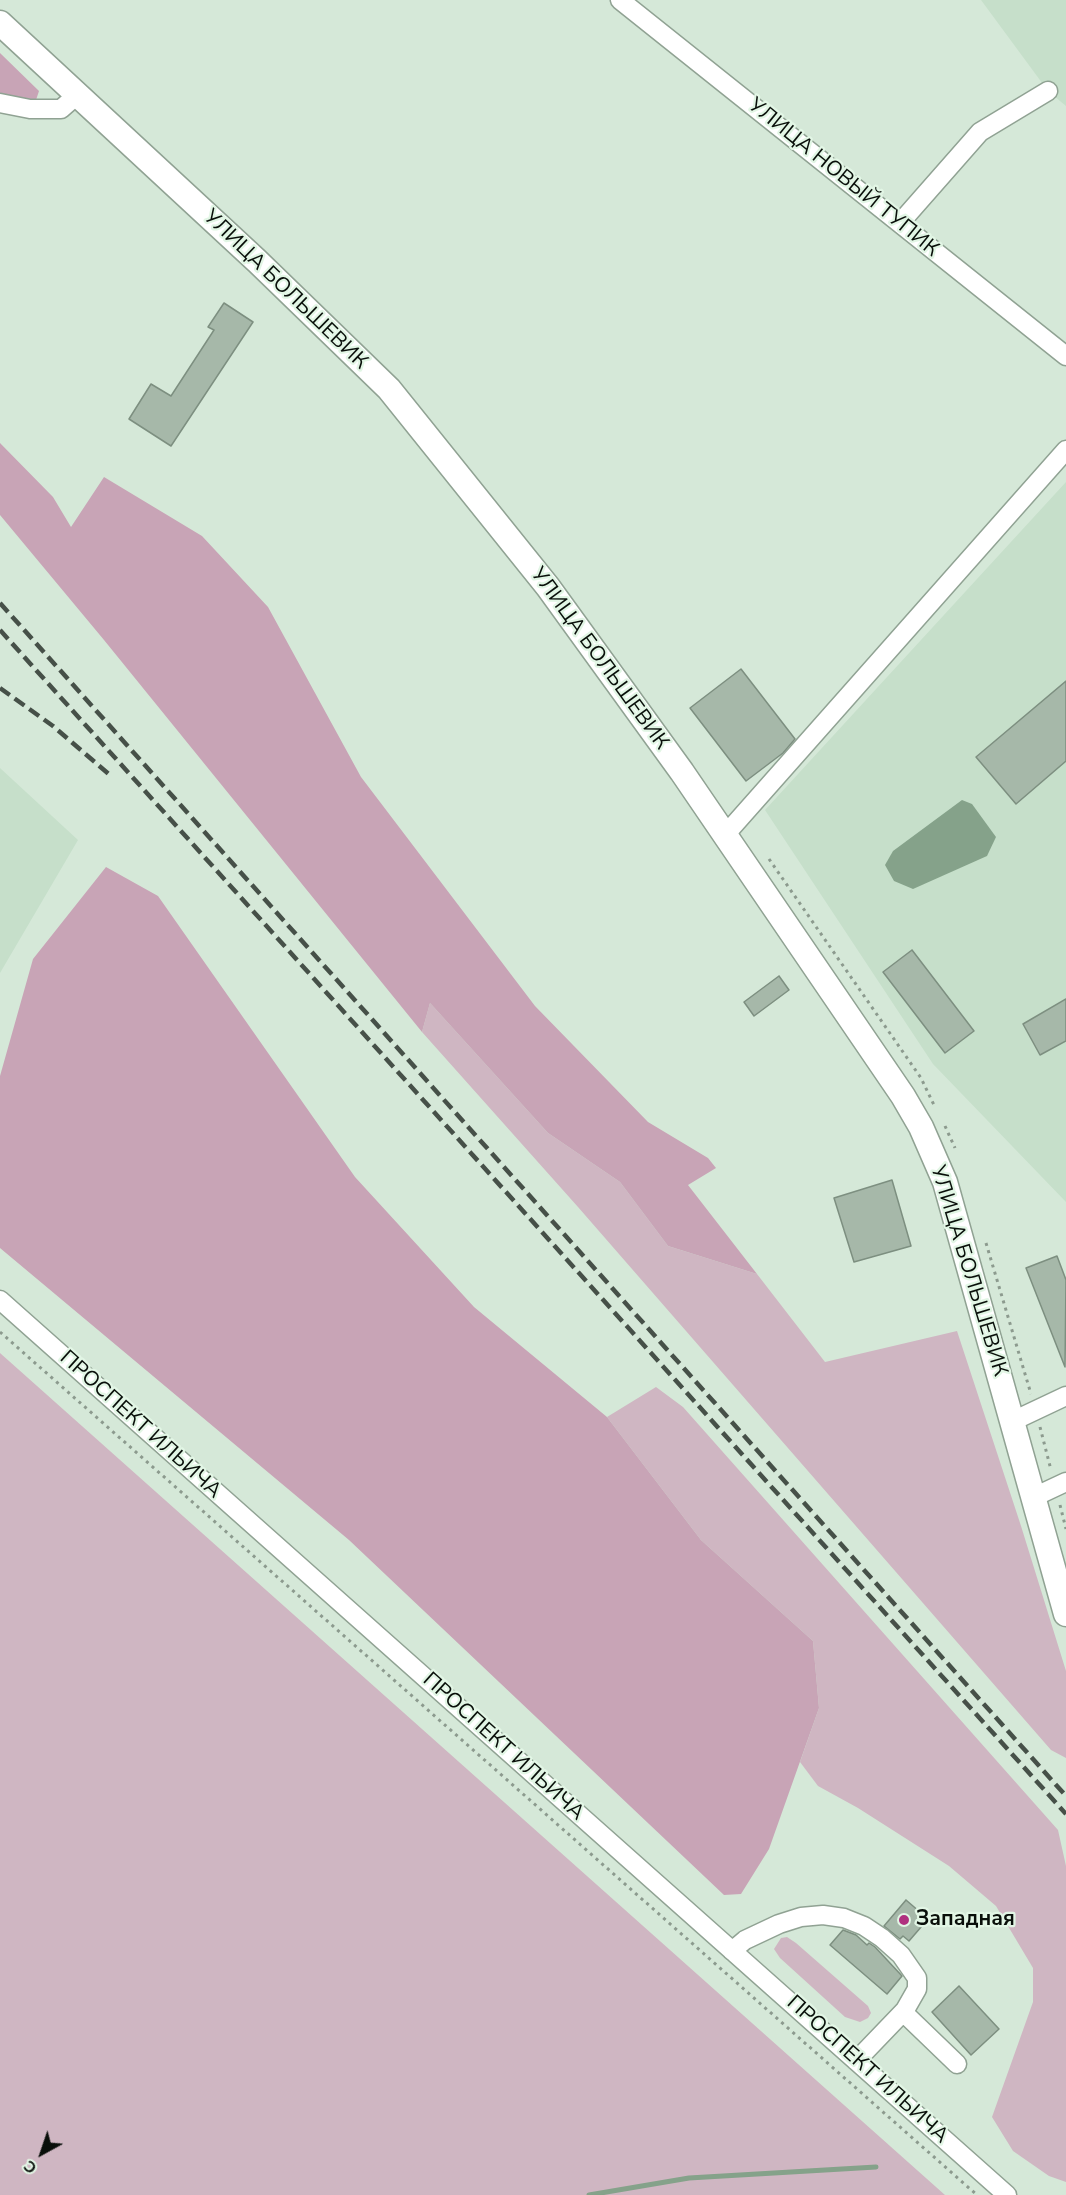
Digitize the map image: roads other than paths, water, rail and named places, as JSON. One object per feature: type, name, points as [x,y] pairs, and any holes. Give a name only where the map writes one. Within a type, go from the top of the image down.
[{"type":"main road","name":"УЛИЦА БОЛЬШЕВИК","points":[[0,23],[257,261],[389,389],[548,587],[725,835],[903,1096],[921,1127],[945,1182],[1066,1614]]},
{"type":"street","name":"УЛИЦА НОВЫЙ ТУПИК","points":[[620,0],[1066,356]]},
{"type":"street","points":[[900,223],[980,132],[1048,91]]},
{"type":"street","points":[[0,103],[30,109],[61,109],[77,94]]},
{"type":"street","points":[[725,835],[1066,450]]},
{"type":"street","name":"ПРОСПЕКТ ИЛЬИЧА","points":[[0,1300],[1007,2195]]},
{"type":"street","points":[[1013,1421],[1066,1396]]},
{"type":"street","points":[[1034,1497],[1066,1482]]},
{"type":"street","points":[[732,1951],[756,1934],[801,1917],[823,1915],[844,1917],[882,1938],[911,1966],[917,1978],[917,1989],[903,2012],[856,2061]]},
{"type":"street","points":[[903,2012],[957,2064]]},
{"type":"waterway","points":[[589,2195],[689,2178],[876,2167]]},
{"type":"railway","points":[[0,603],[1066,1796]]},
{"type":"railway","points":[[0,630],[1066,1814]]},
{"type":"railway","points":[[0,688],[53,726],[111,776]]},
{"type":"place","name":"Западная","points":[[904,1920]]}]
